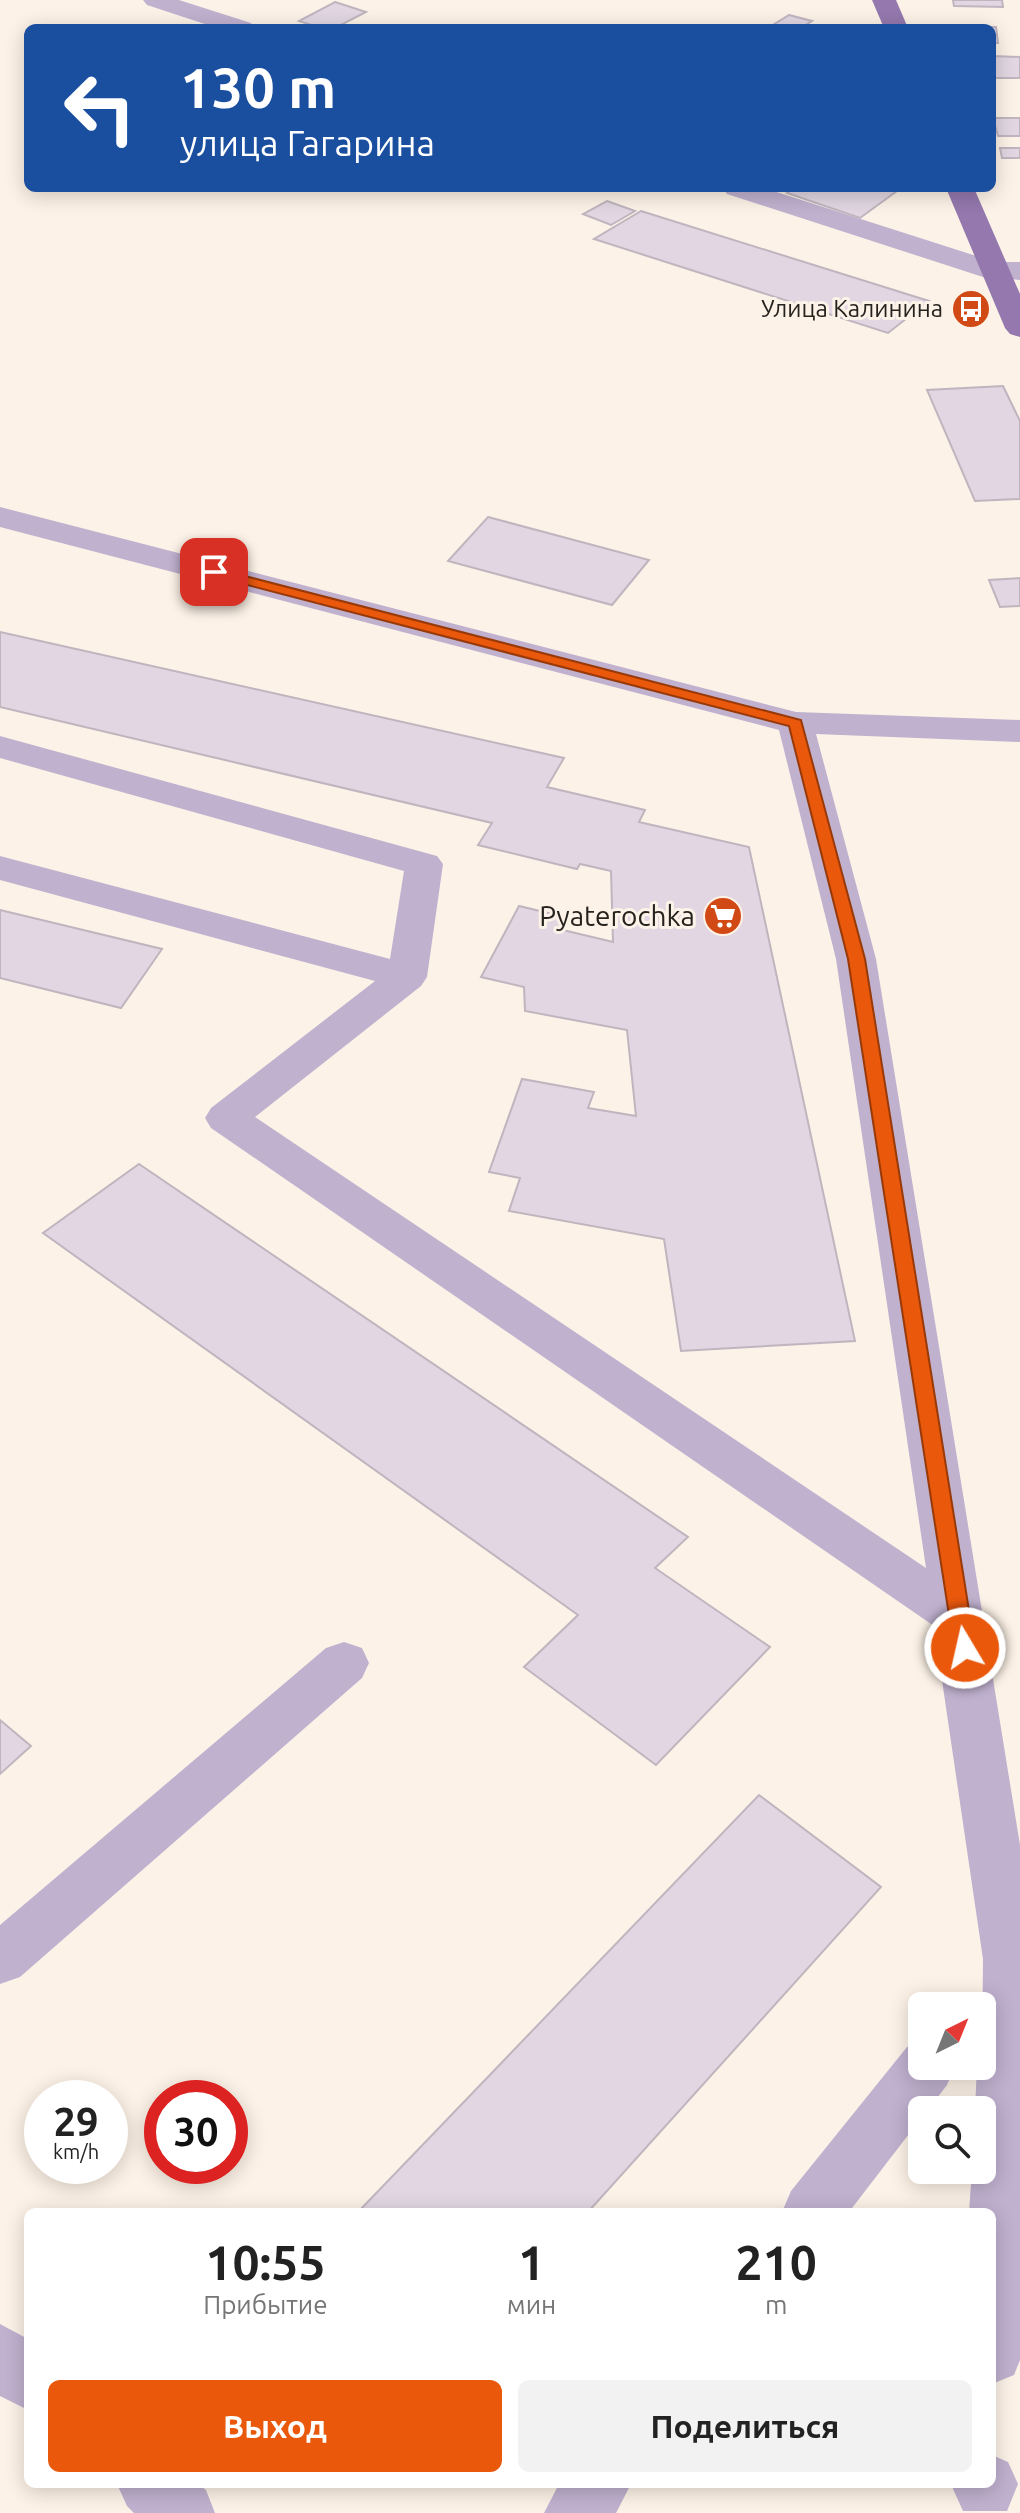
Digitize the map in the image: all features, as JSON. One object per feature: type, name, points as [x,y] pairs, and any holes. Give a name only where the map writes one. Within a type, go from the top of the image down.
[{"type":"main road","points":[[884,0],[894,24]]},
{"type":"main road","points":[[962,192],[1007,271],[1020,328]]},
{"type":"street","points":[[155,0],[230,24]]},
{"type":"street","points":[[750,192],[1007,271]]},
{"type":"street","points":[[0,517],[795,723],[1020,731]]},
{"type":"street","points":[[795,723],[856,959],[1011,1959],[996,2270]]},
{"type":"street","points":[[0,747],[424,864],[407,977],[226,1118],[960,1617]]},
{"type":"street","points":[[0,868],[407,977]]},
{"type":"street","points":[[0,1959],[344,1663]]},
{"type":"street","points":[[985,1992],[1011,1959]]},
{"type":"street","points":[[815,2208],[916,2080]]},
{"type":"street","points":[[0,2355],[24,2376]]},
{"type":"street","points":[[154,2488],[183,2513]]},
{"type":"street","points":[[576,2513],[596,2488]]},
{"type":"building","points":[[953,0],[1002,0],[1003,7],[954,6]]},
{"type":"building","points":[[335,2],[366,12],[343,24],[299,21]]},
{"type":"building","points":[[789,15],[812,21],[807,24],[774,24]]},
{"type":"building","points":[[996,56],[1020,57],[1020,78],[996,78]]},
{"type":"building","points":[[996,118],[1020,118],[1020,136],[998,136]]},
{"type":"building","points":[[1000,148],[1020,148],[1020,158],[1002,158]]},
{"type":"building","points":[[789,192],[896,192],[860,218]]},
{"type":"building","points":[[607,201],[635,211],[611,225],[583,214]]},
{"type":"building","points":[[641,211],[929,301],[888,333],[594,239]]},
{"type":"building","points":[[1003,386],[1020,421],[1020,499],[975,501],[927,390]]},
{"type":"building","points":[[488,517],[649,560],[612,605],[448,561]]},
{"type":"building","points":[[1020,578],[1020,606],[1000,607],[989,580]]},
{"type":"building","points":[[0,632],[564,758],[547,787],[645,810],[639,822],[749,847],[855,1341],[681,1351],[664,1239],[509,1211],[520,1178],[489,1172],[522,1079],[594,1092],[588,1108],[636,1116],[627,1030],[525,1011],[524,987],[481,977],[519,906],[569,918],[563,930],[613,942],[611,871],[580,864],[577,869],[478,845],[492,823],[0,707]]},
{"type":"building","points":[[0,910],[162,949],[121,1008],[0,978]]},
{"type":"building","points":[[139,1164],[688,1537],[655,1568],[770,1647],[656,1765],[524,1667],[578,1615],[43,1233]]},
{"type":"building","points":[[0,1720],[31,1746],[0,1774]]},
{"type":"building","points":[[759,1795],[881,1887],[592,2208],[362,2208]]},
{"type":"place","name":"Улица Калинина","points":[[971,309]]},
{"type":"place","name":"Pyaterochka","points":[[723,916]]},
{"type":"route","points":[[214,572],[795,723],[856,959],[965,1648]]}]
